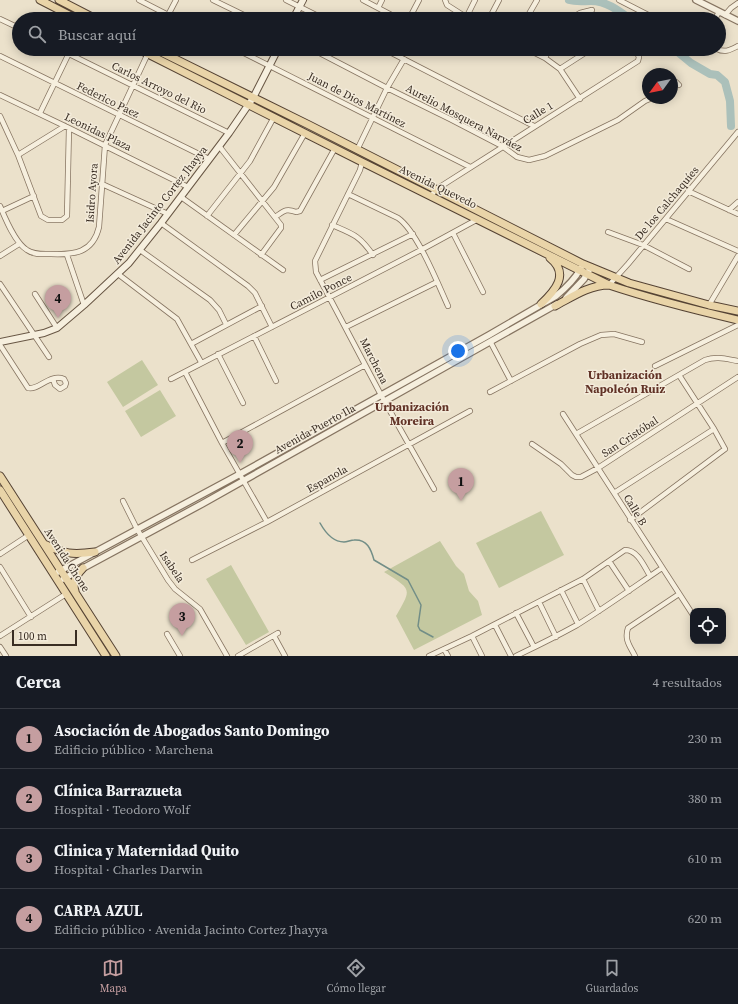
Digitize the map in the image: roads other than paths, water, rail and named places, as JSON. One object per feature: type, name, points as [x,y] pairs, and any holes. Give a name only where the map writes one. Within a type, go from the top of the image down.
[{"type":"main road","points":[[40,0],[64,12]]},
{"type":"main road","points":[[59,0],[82,12]]},
{"type":"main road","points":[[297,12],[303,0]]},
{"type":"main road","name":"Avenida Quevedo","points":[[157,56],[357,150],[478,219],[546,254],[581,267]]},
{"type":"main road","name":"Avenida Quevedo","points":[[167,56],[251,101],[274,117],[362,162],[433,193],[589,271],[609,285],[693,310],[738,320]]},
{"type":"main road","name":"Avenida Jacinto Cortez Jhayya","points":[[0,342],[33,336],[57,328],[118,274],[140,250],[229,133],[251,101],[275,56]]},
{"type":"main road","points":[[541,304],[551,294],[560,278],[557,265],[546,254]]},
{"type":"main road","name":"Avenida Quevedo","points":[[589,271],[709,306],[738,311]]},
{"type":"main road","points":[[555,306],[590,288],[600,285],[609,285]]},
{"type":"main road","name":"Avenida Chone","points":[[0,476],[116,656]]},
{"type":"main road","name":"Avenida Chone","points":[[0,490],[106,656]]},
{"type":"main road","points":[[43,544],[68,554],[96,552]]},
{"type":"main road","points":[[75,593],[73,587],[75,579],[82,568]]},
{"type":"street","points":[[139,0],[159,12]]},
{"type":"street","points":[[170,12],[176,0]]},
{"type":"street","points":[[213,0],[238,12]]},
{"type":"street","points":[[286,0],[310,12]]},
{"type":"street","points":[[363,0],[386,12]]},
{"type":"street","points":[[378,8],[382,0]]},
{"type":"street","points":[[413,12],[420,0]]},
{"type":"street","points":[[445,0],[448,5],[458,12]]},
{"type":"street","points":[[470,12],[475,0]]},
{"type":"street","points":[[493,12],[499,0]]},
{"type":"street","points":[[530,12],[537,0]]},
{"type":"street","points":[[619,0],[642,12]]},
{"type":"street","points":[[696,0],[719,12]]},
{"type":"street","points":[[726,14],[738,3]]},
{"type":"street","points":[[584,12],[592,10]]},
{"type":"street","points":[[726,15],[738,21]]},
{"type":"street","points":[[0,19],[12,25]]},
{"type":"street","points":[[726,51],[738,46]]},
{"type":"street","name":"Federico Paez","points":[[0,56],[209,159]]},
{"type":"street","points":[[40,114],[68,56]]},
{"type":"street","name":"Carlos Arroyo del Rio","points":[[80,56],[229,133]]},
{"type":"street","name":"Isidro Ayora","points":[[19,244],[35,254],[67,255],[79,252],[92,242],[97,235],[99,227],[105,145],[147,56]]},
{"type":"street","name":"Juan de Dios Martínez","points":[[250,56],[470,167]]},
{"type":"street","name":"Aurelio Mosquera Narváez","points":[[325,56],[502,146],[517,157],[526,160],[537,159],[614,122],[642,103]]},
{"type":"street","points":[[398,56],[534,126]]},
{"type":"street","points":[[541,56],[560,69],[580,99]]},
{"type":"street","points":[[560,69],[580,56]]},
{"type":"street","name":"Calle 1","points":[[433,193],[502,146],[580,99],[638,61],[638,56]]},
{"type":"street","points":[[357,150],[387,88],[404,59]]},
{"type":"street","name":"Leonidas Plaza","points":[[0,95],[105,145],[188,188]]},
{"type":"street","points":[[0,116],[18,155],[41,216],[45,219],[62,220],[65,218],[68,212],[67,127],[18,155]]},
{"type":"street","points":[[207,216],[250,161],[274,117]]},
{"type":"street","name":"De los Calchaquíes","points":[[609,285],[738,132]]},
{"type":"street","points":[[234,235],[274,187],[305,133]]},
{"type":"street","points":[[219,146],[263,200],[281,225],[281,228],[260,255]]},
{"type":"street","points":[[275,217],[288,209],[296,212],[300,211],[335,148]]},
{"type":"street","points":[[362,162],[332,225],[357,236],[364,242],[373,255]]},
{"type":"street","points":[[102,184],[168,214]]},
{"type":"street","points":[[688,192],[738,214]]},
{"type":"street","points":[[348,194],[404,222],[413,234],[448,306]]},
{"type":"street","points":[[2,211],[34,196]]},
{"type":"street","points":[[180,197],[283,270]]},
{"type":"street","points":[[729,210],[738,202]]},
{"type":"street","points":[[0,206],[19,244],[0,256]]},
{"type":"street","name":"Camilo Ponce","points":[[171,379],[201,362],[453,234],[478,219]]},
{"type":"street","points":[[666,219],[738,251]]},
{"type":"street","points":[[161,223],[248,286],[255,293],[272,327]]},
{"type":"street","name":"Marchena","points":[[332,225],[315,261],[316,272],[381,395],[434,489]]},
{"type":"street","points":[[608,232],[643,245],[689,269]]},
{"type":"street","points":[[320,280],[413,234]]},
{"type":"street","points":[[453,234],[483,292]]},
{"type":"street","points":[[140,250],[210,300],[219,310],[226,324]]},
{"type":"street","points":[[67,255],[84,305]]},
{"type":"street","points":[[709,306],[738,256]]},
{"type":"street","name":"Avenida Puerto Ila","points":[[54,575],[240,474],[556,296],[565,289],[581,267]]},
{"type":"street","name":"Avenida Puerto Ila","points":[[58,581],[142,537],[555,306],[570,294],[589,271]]},
{"type":"street","points":[[118,274],[177,319],[201,362]]},
{"type":"street","points":[[346,327],[437,282]]},
{"type":"street","points":[[0,284],[33,336],[49,357]]},
{"type":"street","points":[[35,294],[57,328]]},
{"type":"street","points":[[191,344],[262,306]]},
{"type":"street","points":[[655,366],[738,325]]},
{"type":"street","points":[[490,392],[580,344],[601,335],[614,334],[642,342]]},
{"type":"street","points":[[254,336],[276,381]]},
{"type":"street","points":[[490,343],[511,381]]},
{"type":"street","points":[[0,345],[28,388],[34,388],[47,380],[53,379]]},
{"type":"street","points":[[218,354],[243,403]]},
{"type":"street","points":[[576,434],[705,360],[712,358],[723,358],[738,361]]},
{"type":"street","points":[[222,443],[365,365]]},
{"type":"street","points":[[185,372],[222,443],[267,522]]},
{"type":"street","points":[[630,520],[724,450],[725,447],[679,376]]},
{"type":"street","name":"San Cristóbal","points":[[532,444],[561,464],[572,475],[581,477],[598,468],[738,377]]},
{"type":"street","name":"Espanola","points":[[192,560],[267,522],[470,411]]},
{"type":"street","name":"Calle B","points":[[563,414],[630,520],[690,610]]},
{"type":"street","points":[[614,493],[714,429]]},
{"type":"street","name":"Isabela","points":[[123,500],[137,529],[168,580],[175,589],[200,609],[227,656]]},
{"type":"street","points":[[0,554],[28,535]]},
{"type":"street","points":[[429,656],[495,625],[583,579],[625,550],[631,550],[636,554],[650,576]]},
{"type":"street","points":[[609,561],[629,592]]},
{"type":"street","points":[[0,567],[31,617]]},
{"type":"street","points":[[516,656],[556,637],[578,624],[629,592],[662,568]]},
{"type":"street","points":[[583,579],[599,611]]},
{"type":"street","points":[[560,590],[578,624]]},
{"type":"street","points":[[0,636],[66,594]]},
{"type":"street","points":[[635,656],[627,641],[626,634],[628,628],[679,594]]},
{"type":"street","points":[[539,602],[556,637]]},
{"type":"street","points":[[516,613],[534,647]]},
{"type":"street","points":[[495,625],[511,656]]},
{"type":"street","points":[[167,634],[180,656]]},
{"type":"street","points":[[238,656],[276,634],[285,656]]},
{"type":"street","points":[[472,636],[482,656]]},
{"type":"street","points":[[0,647],[6,656]]},
{"type":"street","points":[[444,649],[448,656]]},
{"type":"waterway","points":[[569,0],[596,1],[607,4],[620,12]]},
{"type":"waterway","points":[[682,56],[691,63],[710,74],[717,75],[725,82],[730,101],[731,126]]},
{"type":"waterway","points":[[320,523],[327,533],[340,542],[353,540],[362,541],[370,549],[374,560],[408,580],[421,605],[418,626],[420,630],[433,637]]},
{"type":"place","name":"CARPA AZUL","points":[[58,318]]},
{"type":"place","name":"Clínica Barrazueta","points":[[240,463]]},
{"type":"place","name":"Asociación de Abogados Santo Domingo","points":[[461,501]]},
{"type":"place","name":"Clinica y Maternidad Quito","points":[[182,636]]},
{"type":"district","name":"Urbanización Napoleón Ruiz","points":[[625,382]]},
{"type":"district","name":"Urbanización Moreira","points":[[412,414]]}]
